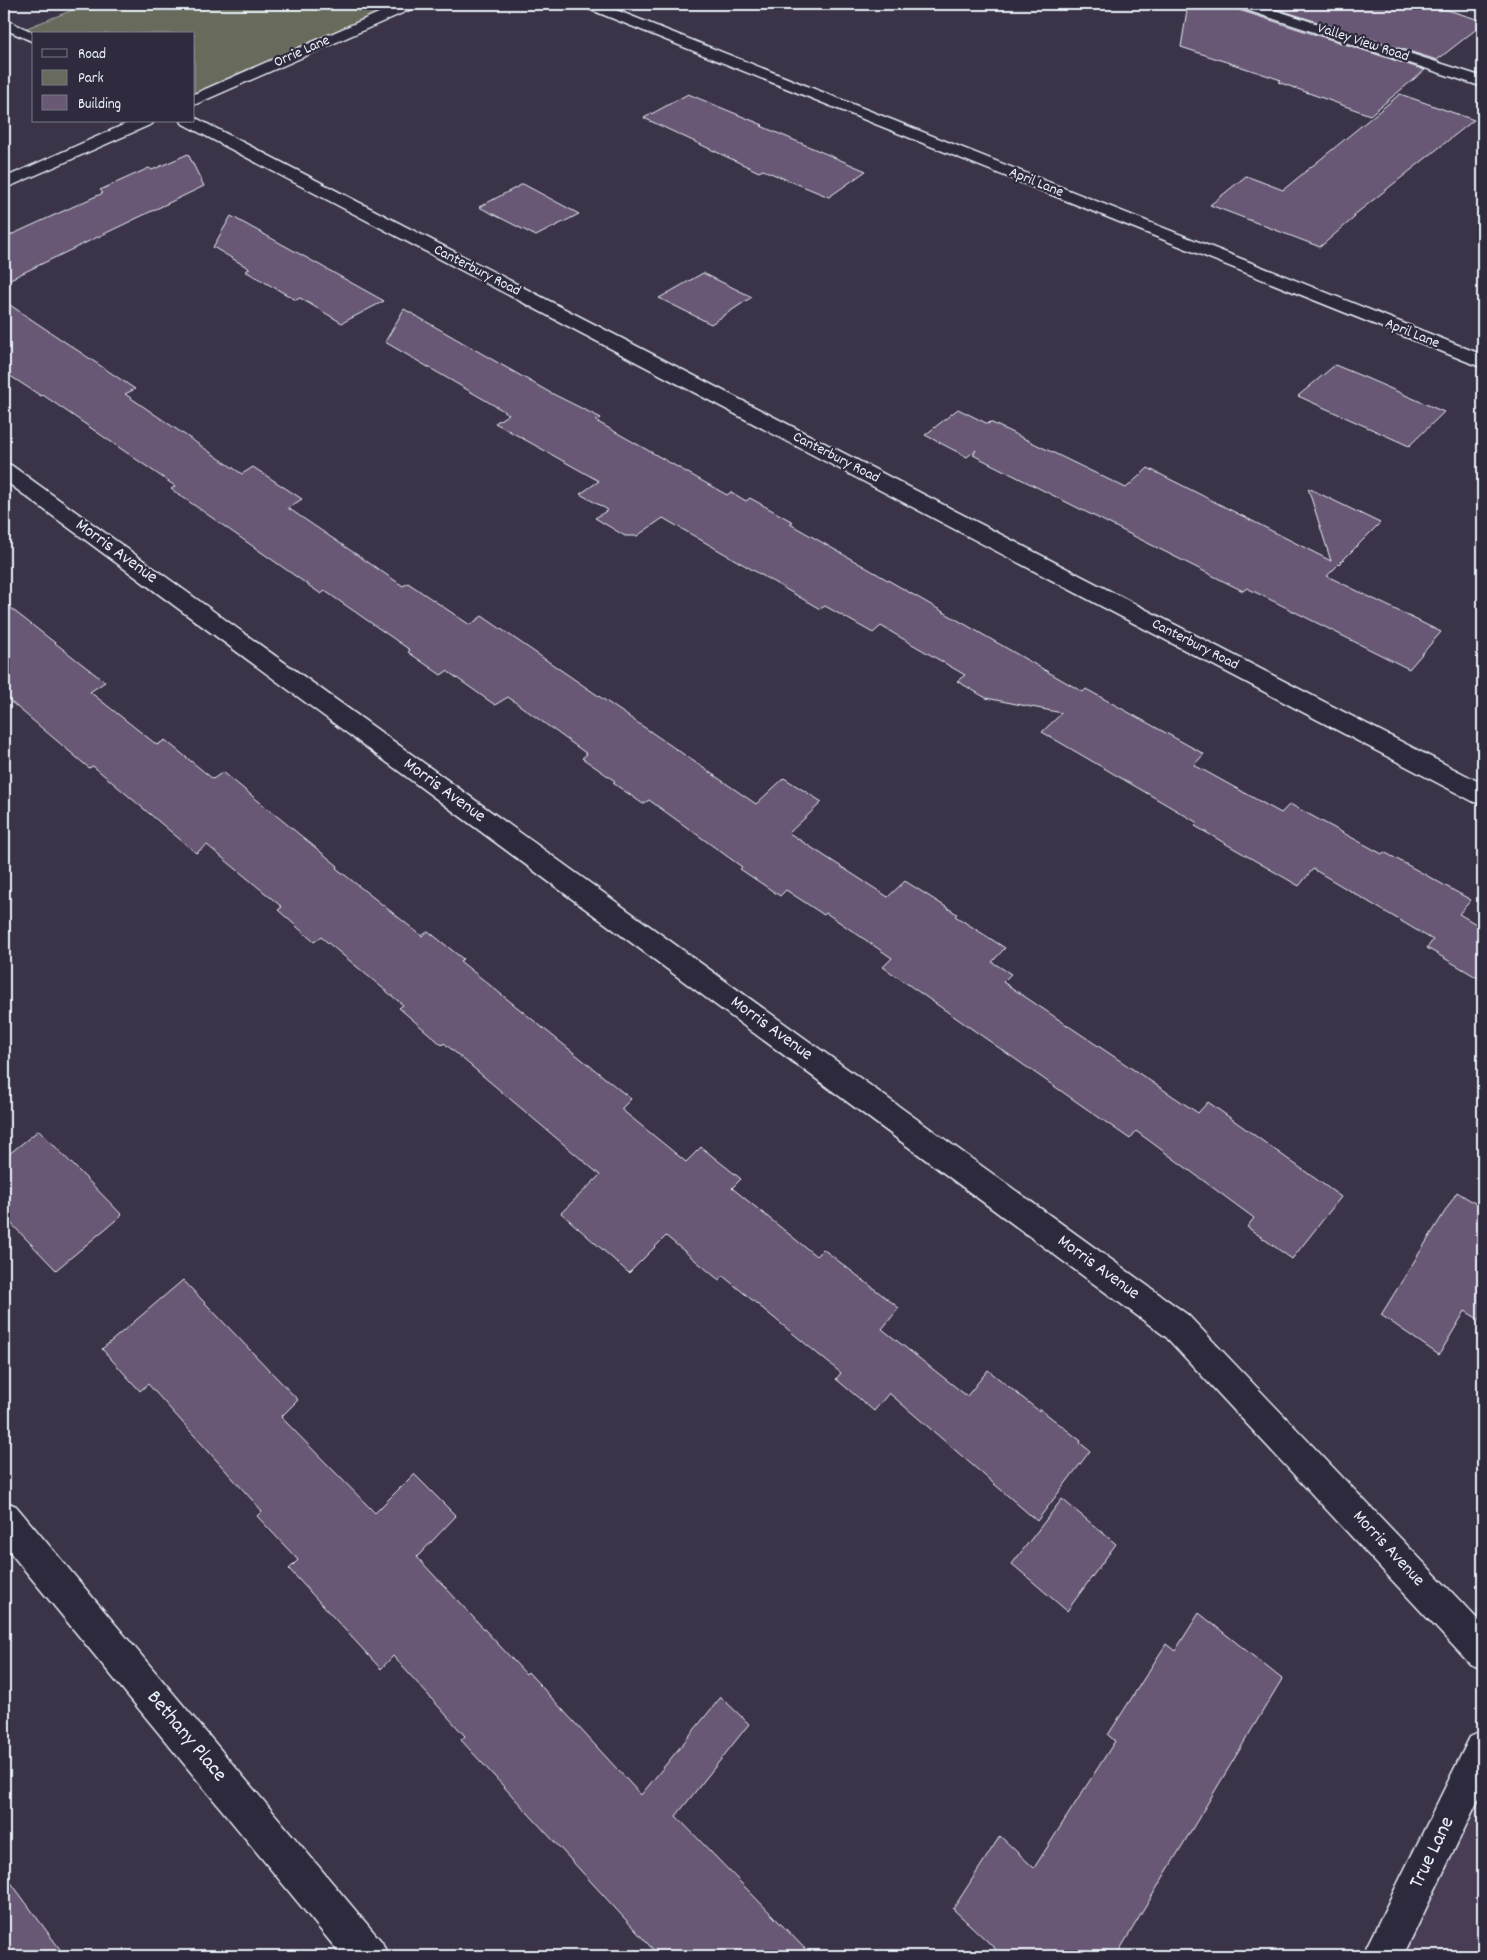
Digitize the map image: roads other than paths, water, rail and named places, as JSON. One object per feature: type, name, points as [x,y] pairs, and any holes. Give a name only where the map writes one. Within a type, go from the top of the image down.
[{"type":"street","name":"Orrie Lane","points":[[195,100],[411,4]]},
{"type":"street","name":"April Lane","points":[[589,4],[1483,362]]},
{"type":"street","name":"Valley View Road","points":[[1242,4],[1483,82]]},
{"type":"street","points":[[4,22],[32,37]]},
{"type":"street","points":[[4,184],[144,122]]},
{"type":"street","name":"Canterbury Road","points":[[191,122],[1483,794]]},
{"type":"street","name":"Morris Avenue","points":[[4,470],[1177,1326],[1483,1651]]},
{"type":"street","name":"Bethany Place","points":[[4,1518],[368,1956]]},
{"type":"street","name":"True Lane","points":[[1382,1956],[1483,1750]]}]
